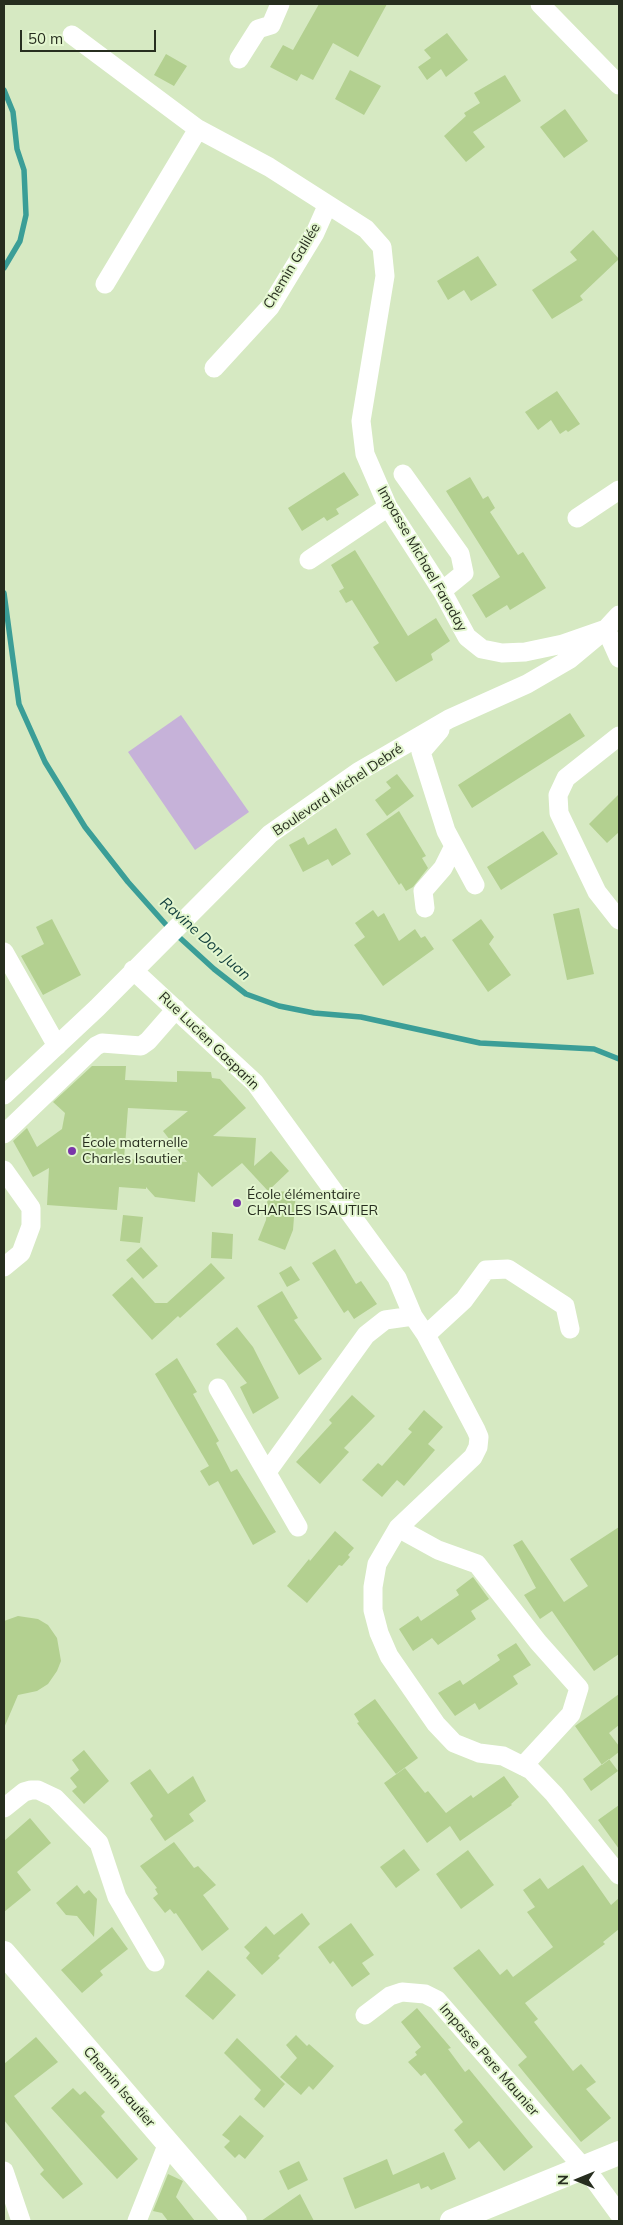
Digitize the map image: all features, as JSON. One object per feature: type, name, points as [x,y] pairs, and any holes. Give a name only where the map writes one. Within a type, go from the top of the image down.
[{"type":"main road","name":"Chemin Isautier","points":[[4,1953],[235,2221]]},
{"type":"main road","points":[[492,2221],[589,2175],[619,2154]]},
{"type":"main road","points":[[452,2221],[589,2175],[619,2170]]},
{"type":"street","points":[[239,59],[258,29],[271,25],[280,4]]},
{"type":"street","points":[[540,4],[619,85]]},
{"type":"street","points":[[72,35],[198,129],[269,167],[327,206]]},
{"type":"street","points":[[105,284],[198,129]]},
{"type":"street","name":"Impasse Michael Faraday","points":[[327,206],[366,230],[382,246],[386,276],[361,421],[365,454],[388,507],[442,591],[468,637],[482,649],[502,653],[525,652],[563,644],[606,629]]},
{"type":"street","name":"Chemin Galilée","points":[[214,368],[270,307],[315,233],[327,206]]},
{"type":"street","points":[[403,474],[460,554],[464,572],[442,591]]},
{"type":"street","points":[[577,518],[619,490]]},
{"type":"street","points":[[309,560],[388,507]]},
{"type":"street","name":"Boulevard Michel Debré","points":[[4,1095],[167,939],[270,834],[358,772],[449,719],[527,684],[570,659],[606,629],[619,615]]},
{"type":"street","points":[[606,629],[619,658]]},
{"type":"street","points":[[449,719],[422,752],[446,831],[475,886]]},
{"type":"street","points":[[619,736],[566,778],[558,795],[559,813],[597,892],[619,920]]},
{"type":"street","points":[[425,908],[423,891],[443,868],[454,846]]},
{"type":"street","points":[[4,952],[57,1046]]},
{"type":"street","name":"Rue Lucien Gasparin","points":[[133,970],[255,1083],[397,1278],[413,1316],[426,1335],[479,1437],[478,1447],[473,1457],[398,1528],[377,1564],[373,1587],[373,1610],[389,1656],[436,1724],[454,1743],[479,1753],[503,1756],[531,1770],[554,1794],[619,1875]]},
{"type":"street","points":[[4,1134],[96,1046],[102,1044],[141,1046],[148,1041],[176,1009]]},
{"type":"street","points":[[4,1170],[18,1186],[31,1208],[31,1226],[21,1253],[4,1267]]},
{"type":"street","points":[[426,1335],[464,1300],[486,1270],[508,1269],[565,1306],[570,1329]]},
{"type":"street","points":[[266,1472],[366,1335],[386,1320],[413,1316]]},
{"type":"street","points":[[218,1388],[298,1527]]},
{"type":"street","points":[[398,1528],[438,1550],[478,1564],[538,1642],[579,1688],[571,1714],[523,1766]]},
{"type":"street","points":[[4,1808],[24,1792],[31,1790],[38,1790],[55,1798],[99,1843],[117,1898],[155,1962]]},
{"type":"street","name":"Impasse Pere Maunier","points":[[365,2015],[390,1996],[402,1992],[425,1994],[437,2000],[589,2175],[619,2214]]},
{"type":"street","points":[[137,2221],[168,2144]]},
{"type":"street","points":[[4,2171],[21,2221]]},
{"type":"shaded area","points":[[181,715],[249,812],[195,850],[128,752]]},
{"type":"building","points":[[319,4],[387,4],[358,57],[333,43],[313,80],[301,74],[297,81],[270,67],[283,45],[293,50]]},
{"type":"building","points":[[447,33],[468,60],[446,77],[441,69],[427,80],[418,67],[431,58],[424,50]]},
{"type":"building","points":[[166,54],[187,66],[174,86],[154,75]]},
{"type":"building","points":[[350,70],[381,86],[364,115],[335,99]]},
{"type":"building","points":[[505,75],[521,101],[473,132],[485,147],[466,162],[444,136],[466,116],[464,113],[480,103],[474,93]]},
{"type":"building","points":[[565,109],[588,141],[564,158],[540,127]]},
{"type":"building","points":[[593,230],[619,259],[580,296],[583,300],[552,319],[532,290],[577,260],[570,252]]},
{"type":"building","points":[[478,256],[497,285],[471,301],[464,290],[448,300],[437,281]]},
{"type":"building","points":[[557,391],[580,424],[568,432],[566,430],[560,434],[551,420],[538,430],[525,412]]},
{"type":"building","points":[[344,472],[359,495],[336,509],[339,514],[327,521],[324,517],[302,531],[288,508]]},
{"type":"building","points":[[470,477],[483,499],[488,496],[495,508],[490,512],[518,555],[523,552],[546,588],[510,610],[507,605],[486,618],[472,595],[500,577],[446,491]]},
{"type":"building","points":[[355,550],[408,636],[436,618],[450,641],[431,654],[433,660],[396,682],[373,647],[379,643],[352,600],[346,603],[339,591],[344,588],[331,565]]},
{"type":"building","points":[[570,713],[585,736],[472,808],[458,785]]},
{"type":"building","points":[[397,774],[414,796],[387,816],[375,800],[391,788],[386,782]]},
{"type":"building","points":[[619,794],[619,832],[607,843],[589,824]]},
{"type":"building","points":[[399,811],[426,856],[422,858],[428,868],[413,887],[406,891],[401,883],[399,885],[366,834]]},
{"type":"building","points":[[336,828],[351,854],[332,866],[328,859],[303,872],[289,845],[304,837],[308,845]]},
{"type":"building","points":[[543,831],[558,854],[501,890],[487,867]]},
{"type":"building","points":[[579,908],[594,974],[567,980],[553,914]]},
{"type":"building","points":[[373,910],[378,917],[384,913],[399,941],[415,929],[421,938],[425,936],[434,949],[383,986],[354,945],[365,937],[355,923]]},
{"type":"building","points":[[52,919],[81,975],[43,995],[21,956],[44,944],[36,927]]},
{"type":"building","points":[[481,919],[494,937],[489,944],[511,975],[488,992],[452,940]]},
{"type":"building","points":[[92,1066],[126,1066],[125,1080],[177,1082],[177,1071],[211,1072],[212,1078],[220,1079],[246,1108],[213,1136],[256,1138],[254,1166],[271,1151],[289,1171],[268,1191],[242,1163],[212,1187],[198,1172],[195,1202],[155,1197],[146,1187],[146,1189],[119,1187],[117,1210],[47,1205],[49,1168],[33,1177],[13,1141],[27,1128],[37,1147],[62,1129],[65,1113],[53,1102]],"holes":[[[128,1108],[188,1111],[163,1131],[187,1162],[124,1159]]]},
{"type":"building","points":[[268,1191],[296,1192],[293,1230],[285,1250],[258,1240],[266,1220]]},
{"type":"building","points":[[123,1215],[143,1217],[140,1243],[120,1241]]},
{"type":"building","points":[[212,1232],[233,1234],[232,1259],[211,1258]]},
{"type":"building","points":[[141,1247],[158,1266],[143,1279],[126,1260]]},
{"type":"building","points":[[335,1249],[356,1284],[361,1281],[377,1304],[354,1319],[348,1310],[344,1313],[312,1263]]},
{"type":"building","points":[[211,1263],[225,1278],[152,1340],[112,1295],[132,1277],[155,1303],[167,1303]]},
{"type":"building","points":[[291,1266],[300,1280],[287,1287],[279,1273]]},
{"type":"building","points":[[282,1291],[298,1318],[294,1320],[322,1359],[299,1375],[257,1306]]},
{"type":"building","points":[[237,1327],[253,1347],[279,1398],[253,1414],[240,1387],[247,1383],[216,1344]]},
{"type":"building","points":[[177,1358],[197,1392],[193,1394],[219,1441],[216,1443],[231,1472],[237,1469],[276,1532],[253,1545],[218,1481],[209,1486],[200,1471],[209,1466],[155,1374]]},
{"type":"building","points":[[352,1395],[375,1416],[344,1448],[349,1452],[320,1484],[296,1462],[332,1423],[329,1420]]},
{"type":"building","points":[[424,1410],[443,1427],[428,1444],[435,1450],[404,1486],[397,1480],[382,1497],[362,1480],[378,1463],[382,1466],[412,1432],[408,1429]]},
{"type":"building","points":[[619,1527],[619,1654],[594,1671],[552,1611],[540,1619],[524,1595],[536,1588],[513,1545],[522,1540],[564,1602],[588,1586],[570,1559]]},
{"type":"building","points":[[335,1531],[354,1548],[348,1555],[350,1557],[342,1566],[339,1565],[307,1603],[287,1586]]},
{"type":"building","points":[[473,1577],[489,1599],[471,1611],[476,1619],[438,1645],[432,1638],[413,1651],[399,1629],[418,1616],[421,1621],[459,1595],[456,1590]]},
{"type":"building","points":[[18,1616],[38,1619],[48,1625],[57,1638],[61,1661],[48,1684],[37,1691],[18,1695],[4,1728],[4,1621]]},
{"type":"building","points":[[516,1643],[531,1665],[513,1676],[518,1684],[479,1710],[475,1703],[455,1716],[438,1693],[460,1680],[463,1685],[500,1660],[497,1655]]},
{"type":"building","points":[[619,1694],[619,1725],[609,1733],[619,1746],[619,1752],[602,1765],[575,1726]]},
{"type":"building","points":[[375,1699],[418,1758],[396,1774],[357,1723],[359,1722],[354,1714]]},
{"type":"building","points":[[84,1750],[109,1781],[84,1804],[72,1791],[77,1787],[70,1778],[79,1770],[72,1760]]},
{"type":"building","points":[[609,1759],[618,1771],[591,1791],[583,1779]]},
{"type":"building","points":[[405,1768],[425,1793],[428,1791],[446,1813],[471,1795],[473,1798],[504,1776],[519,1797],[512,1805],[460,1841],[450,1826],[427,1843],[384,1783]]},
{"type":"building","points":[[150,1769],[168,1794],[193,1776],[206,1801],[189,1814],[194,1821],[165,1841],[150,1819],[153,1816],[130,1783]]},
{"type":"building","points":[[619,1805],[619,1849],[598,1820]]},
{"type":"building","points":[[30,1818],[51,1843],[17,1872],[31,1890],[4,1912],[4,1841]]},
{"type":"building","points":[[174,1842],[194,1868],[198,1866],[216,1885],[203,1895],[229,1929],[202,1951],[176,1913],[174,1914],[170,1909],[165,1913],[153,1898],[158,1894],[155,1889],[157,1888],[140,1866]]},
{"type":"building","points":[[404,1849],[420,1870],[396,1888],[380,1867]]},
{"type":"building","points":[[468,1850],[494,1885],[461,1909],[436,1874]]},
{"type":"building","points":[[583,1865],[611,1905],[619,1898],[619,1929],[603,1942],[605,1944],[525,2003],[538,2019],[534,2022],[573,2071],[581,2064],[596,2082],[586,2089],[611,2118],[581,2142],[518,2065],[527,2057],[453,1968],[479,1949],[500,1975],[507,1969],[513,1977],[553,1947],[527,1912],[535,1907],[523,1890],[540,1878],[548,1889]]},
{"type":"building","points":[[77,1885],[84,1894],[89,1890],[97,1899],[94,1937],[77,1916],[66,1915],[56,1903]]},
{"type":"building","points":[[302,1913],[310,1924],[262,1975],[246,1958],[250,1953],[244,1947],[266,1926],[274,1935]]},
{"type":"building","points":[[351,1923],[374,1955],[362,1963],[370,1974],[352,1987],[333,1961],[330,1964],[318,1947]]},
{"type":"building","points":[[112,1927],[128,1949],[100,1971],[103,1975],[82,1993],[61,1970]]},
{"type":"building","points":[[208,1970],[236,1995],[213,2020],[185,1996]]},
{"type":"building","points":[[417,2008],[451,2048],[448,2049],[465,2072],[469,2069],[533,2147],[504,2171],[479,2141],[469,2149],[454,2130],[463,2122],[425,2073],[421,2076],[408,2062],[417,2055],[415,2052],[421,2047],[401,2022]]},
{"type":"building","points":[[296,2035],[307,2046],[309,2044],[334,2066],[313,2090],[309,2086],[301,2095],[280,2077],[297,2058],[286,2045]]},
{"type":"building","points":[[36,2037],[58,2062],[14,2096],[83,2184],[63,2199],[40,2174],[44,2170],[4,2120],[4,2064]]},
{"type":"building","points":[[237,2038],[285,2084],[264,2108],[254,2099],[261,2090],[224,2053]]},
{"type":"building","points":[[73,2088],[80,2095],[85,2091],[105,2112],[101,2116],[138,2159],[117,2179],[51,2108]]},
{"type":"building","points":[[240,2115],[264,2136],[245,2159],[239,2154],[235,2158],[224,2147],[230,2141],[222,2135]]},
{"type":"building","points":[[444,2152],[456,2179],[431,2190],[428,2186],[421,2189],[419,2183],[355,2209],[343,2178],[387,2159],[393,2175]]},
{"type":"building","points":[[299,2161],[308,2180],[288,2190],[279,2171]]},
{"type":"building","points":[[168,2174],[183,2181],[176,2197],[195,2221],[168,2221],[162,2213],[153,2211]]},
{"type":"building","points":[[300,2194],[314,2221],[261,2221]]},
{"type":"waterway","name":"Ravine Don Juan","points":[[4,90],[13,112],[17,149],[24,170],[26,215],[20,241],[4,268]]},
{"type":"waterway","name":"Ravine Don Juan","points":[[4,593],[19,704],[45,762],[85,827],[128,882],[168,927],[214,969],[246,994],[279,1006],[314,1013],[361,1017],[480,1043],[594,1049],[619,1059]]},
{"type":"place","name":"École maternelle Charles Isautier","points":[[72,1151]]},
{"type":"place","name":"École élémentaire CHARLES ISAUTIER","points":[[237,1203]]}]
